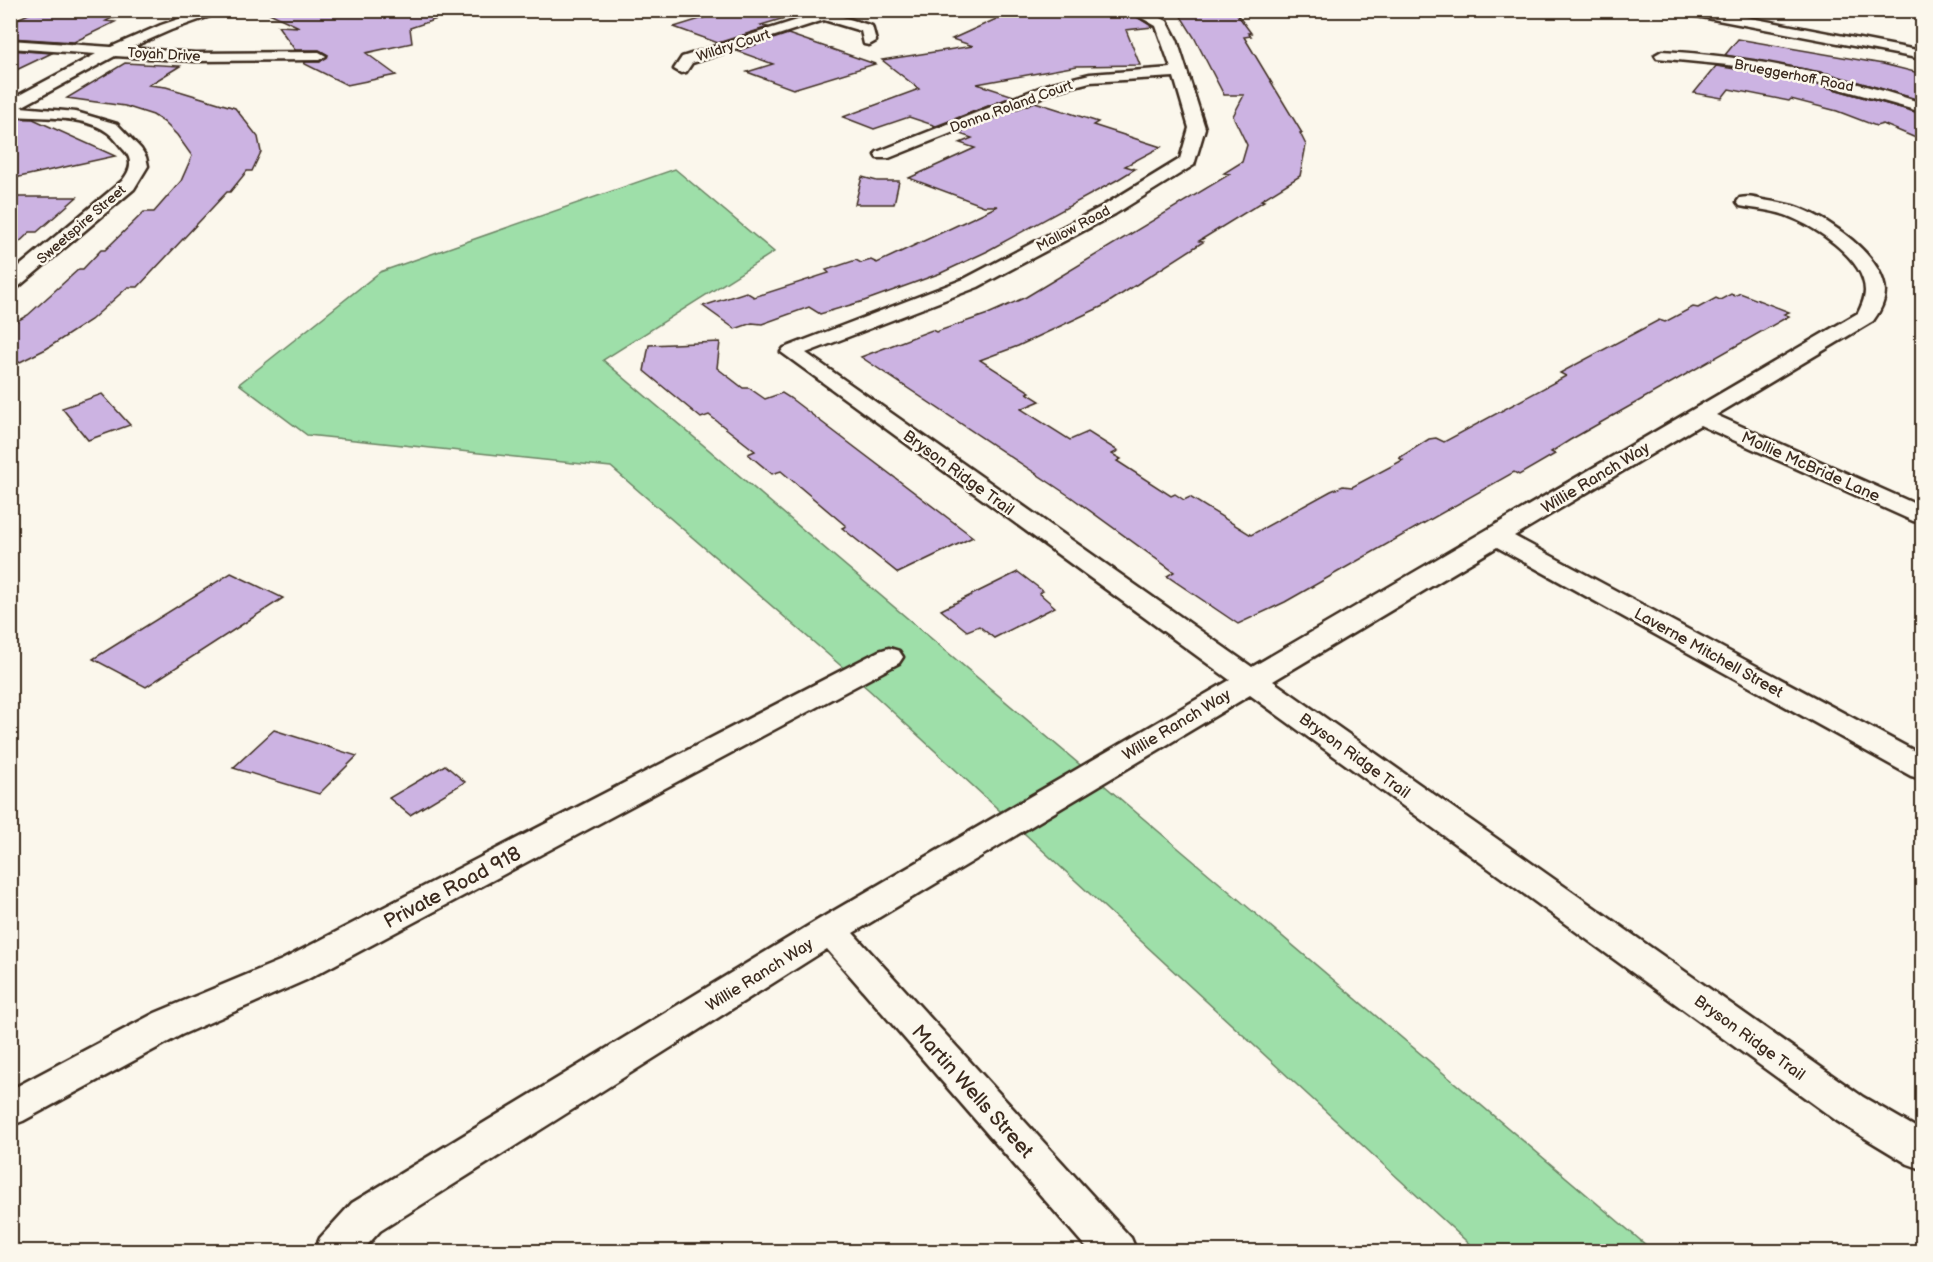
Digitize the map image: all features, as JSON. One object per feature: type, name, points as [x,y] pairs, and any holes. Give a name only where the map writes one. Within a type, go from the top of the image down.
[{"type":"street","points":[[10,109],[115,51],[175,24],[221,10]]},
{"type":"street","points":[[807,10],[867,29],[869,41]]},
{"type":"street","name":"Mallow Road","points":[[791,352],[971,283],[1109,210],[1188,161],[1197,128],[1170,40],[1162,24],[1134,10]]},
{"type":"street","points":[[1686,10],[1923,55]]},
{"type":"street","name":"Wildry Court","points":[[681,69],[687,60],[824,16]]},
{"type":"street","name":"Toyah Drive","points":[[10,44],[195,57],[319,56]]},
{"type":"street","name":"Brueggerhoff Road","points":[[1662,55],[1692,56],[1806,76],[1923,108]]},
{"type":"street","name":"Donna Roland Court","points":[[883,155],[1054,87],[1090,78],[1179,72]]},
{"type":"street","name":"Sweetspire Street","points":[[10,109],[102,123],[112,128],[135,151],[140,158],[141,165],[128,185],[10,284]]},
{"type":"street","name":"Willie Ranch Way","points":[[334,1251],[366,1217],[830,930],[1866,317],[1875,292],[1872,276],[1857,256],[1823,226],[1798,213],[1746,202]]},
{"type":"street","name":"Bryson Ridge Trail","points":[[791,352],[1850,1109],[1923,1151]]},
{"type":"street","name":"Mollie McBride Lane","points":[[1699,416],[1923,516]]},
{"type":"street","name":"Laverne Mitchell Street","points":[[1495,536],[1923,768]]},
{"type":"street","name":"Private Road 918","points":[[10,1108],[168,1024],[294,970],[889,657]]},
{"type":"street","name":"Martin Wells Street","points":[[830,930],[1117,1251]]},
{"type":"green space","points":[[675,169],[774,252],[603,360],[1653,1251],[1477,1251],[869,690],[611,467],[307,435],[239,384],[380,272]]},
{"type":"building","points":[[263,10],[448,10],[449,15],[410,28],[412,43],[366,53],[396,75],[347,85],[305,64],[304,62],[320,62],[328,55],[319,50],[295,50],[278,26],[299,27]]},
{"type":"building","points":[[729,10],[787,10],[788,17],[761,25],[768,27],[718,43],[674,27]]},
{"type":"building","points":[[1016,10],[1126,10],[1153,27],[1126,30],[1140,65],[1077,66],[977,84],[1014,96],[936,126],[909,117],[874,129],[843,117],[919,89],[882,60],[973,46],[952,39]]},
{"type":"building","points":[[1177,10],[1234,10],[1251,33],[1248,33],[1251,36],[1244,37],[1302,133],[1300,133],[1306,145],[1300,176],[1103,306],[1018,346],[980,360],[1040,401],[1021,409],[1070,440],[1088,432],[1118,451],[1112,454],[1121,459],[1117,461],[1171,496],[1175,494],[1184,500],[1190,497],[1251,535],[1331,491],[1343,486],[1352,487],[1403,460],[1399,458],[1429,439],[1436,438],[1444,442],[1566,376],[1560,373],[1659,320],[1665,322],[1716,298],[1720,300],[1731,294],[1735,296],[1740,293],[1789,312],[1784,314],[1789,316],[1570,440],[1551,452],[1555,454],[1519,475],[1514,472],[1285,602],[1238,624],[1167,576],[1174,572],[1071,497],[861,357],[932,330],[936,332],[988,314],[1026,297],[1230,174],[1224,173],[1242,162],[1247,145],[1233,116],[1244,95],[1224,95],[1194,37]]},
{"type":"building","points":[[31,13],[114,17],[106,21],[115,22],[74,42],[10,38],[10,22]]},
{"type":"building","points":[[788,34],[875,64],[793,89],[747,72],[773,64],[737,51]]},
{"type":"building","points":[[1738,39],[1883,64],[1923,74],[1923,101],[1827,73],[1725,55]]},
{"type":"building","points":[[10,50],[52,53],[10,73]]},
{"type":"building","points":[[125,63],[180,66],[149,85],[166,87],[235,108],[258,137],[261,152],[252,171],[247,171],[230,192],[227,192],[138,287],[128,287],[91,320],[46,349],[10,367],[10,325],[28,315],[79,269],[83,269],[144,212],[154,212],[181,181],[192,156],[177,135],[153,115],[125,106],[67,98]]},
{"type":"building","points":[[1716,66],[1794,78],[1923,114],[1923,141],[1883,124],[1876,126],[1837,111],[1791,99],[1789,101],[1729,89],[1722,98],[1694,93]]},
{"type":"building","points":[[1035,102],[1098,122],[1093,125],[1161,147],[1125,166],[1135,169],[1117,180],[988,251],[941,273],[864,301],[820,314],[809,307],[762,324],[752,323],[735,329],[703,306],[746,292],[754,297],[829,273],[826,270],[856,260],[861,263],[871,260],[877,263],[998,206],[984,206],[909,178],[975,148],[960,143],[972,138],[957,133]]},
{"type":"building","points":[[10,118],[33,119],[115,156],[10,179]]},
{"type":"building","points":[[862,177],[877,181],[899,181],[894,204],[855,204]]},
{"type":"building","points":[[10,197],[77,197],[37,232],[30,232],[10,251]]},
{"type":"building","points":[[720,342],[717,368],[743,388],[749,388],[765,399],[782,393],[790,398],[973,537],[898,573],[842,528],[846,526],[781,471],[772,474],[748,454],[755,451],[709,415],[701,418],[644,371],[649,345]]},
{"type":"building","points":[[102,394],[130,425],[88,440],[62,408]]},
{"type":"building","points":[[1018,572],[1043,591],[1039,593],[1055,607],[994,638],[979,626],[967,631],[941,610]]},
{"type":"building","points":[[231,573],[283,598],[146,687],[93,659]]},
{"type":"building","points":[[274,730],[357,756],[319,794],[233,768]]},
{"type":"building","points":[[445,765],[465,782],[410,815],[389,798]]}]
